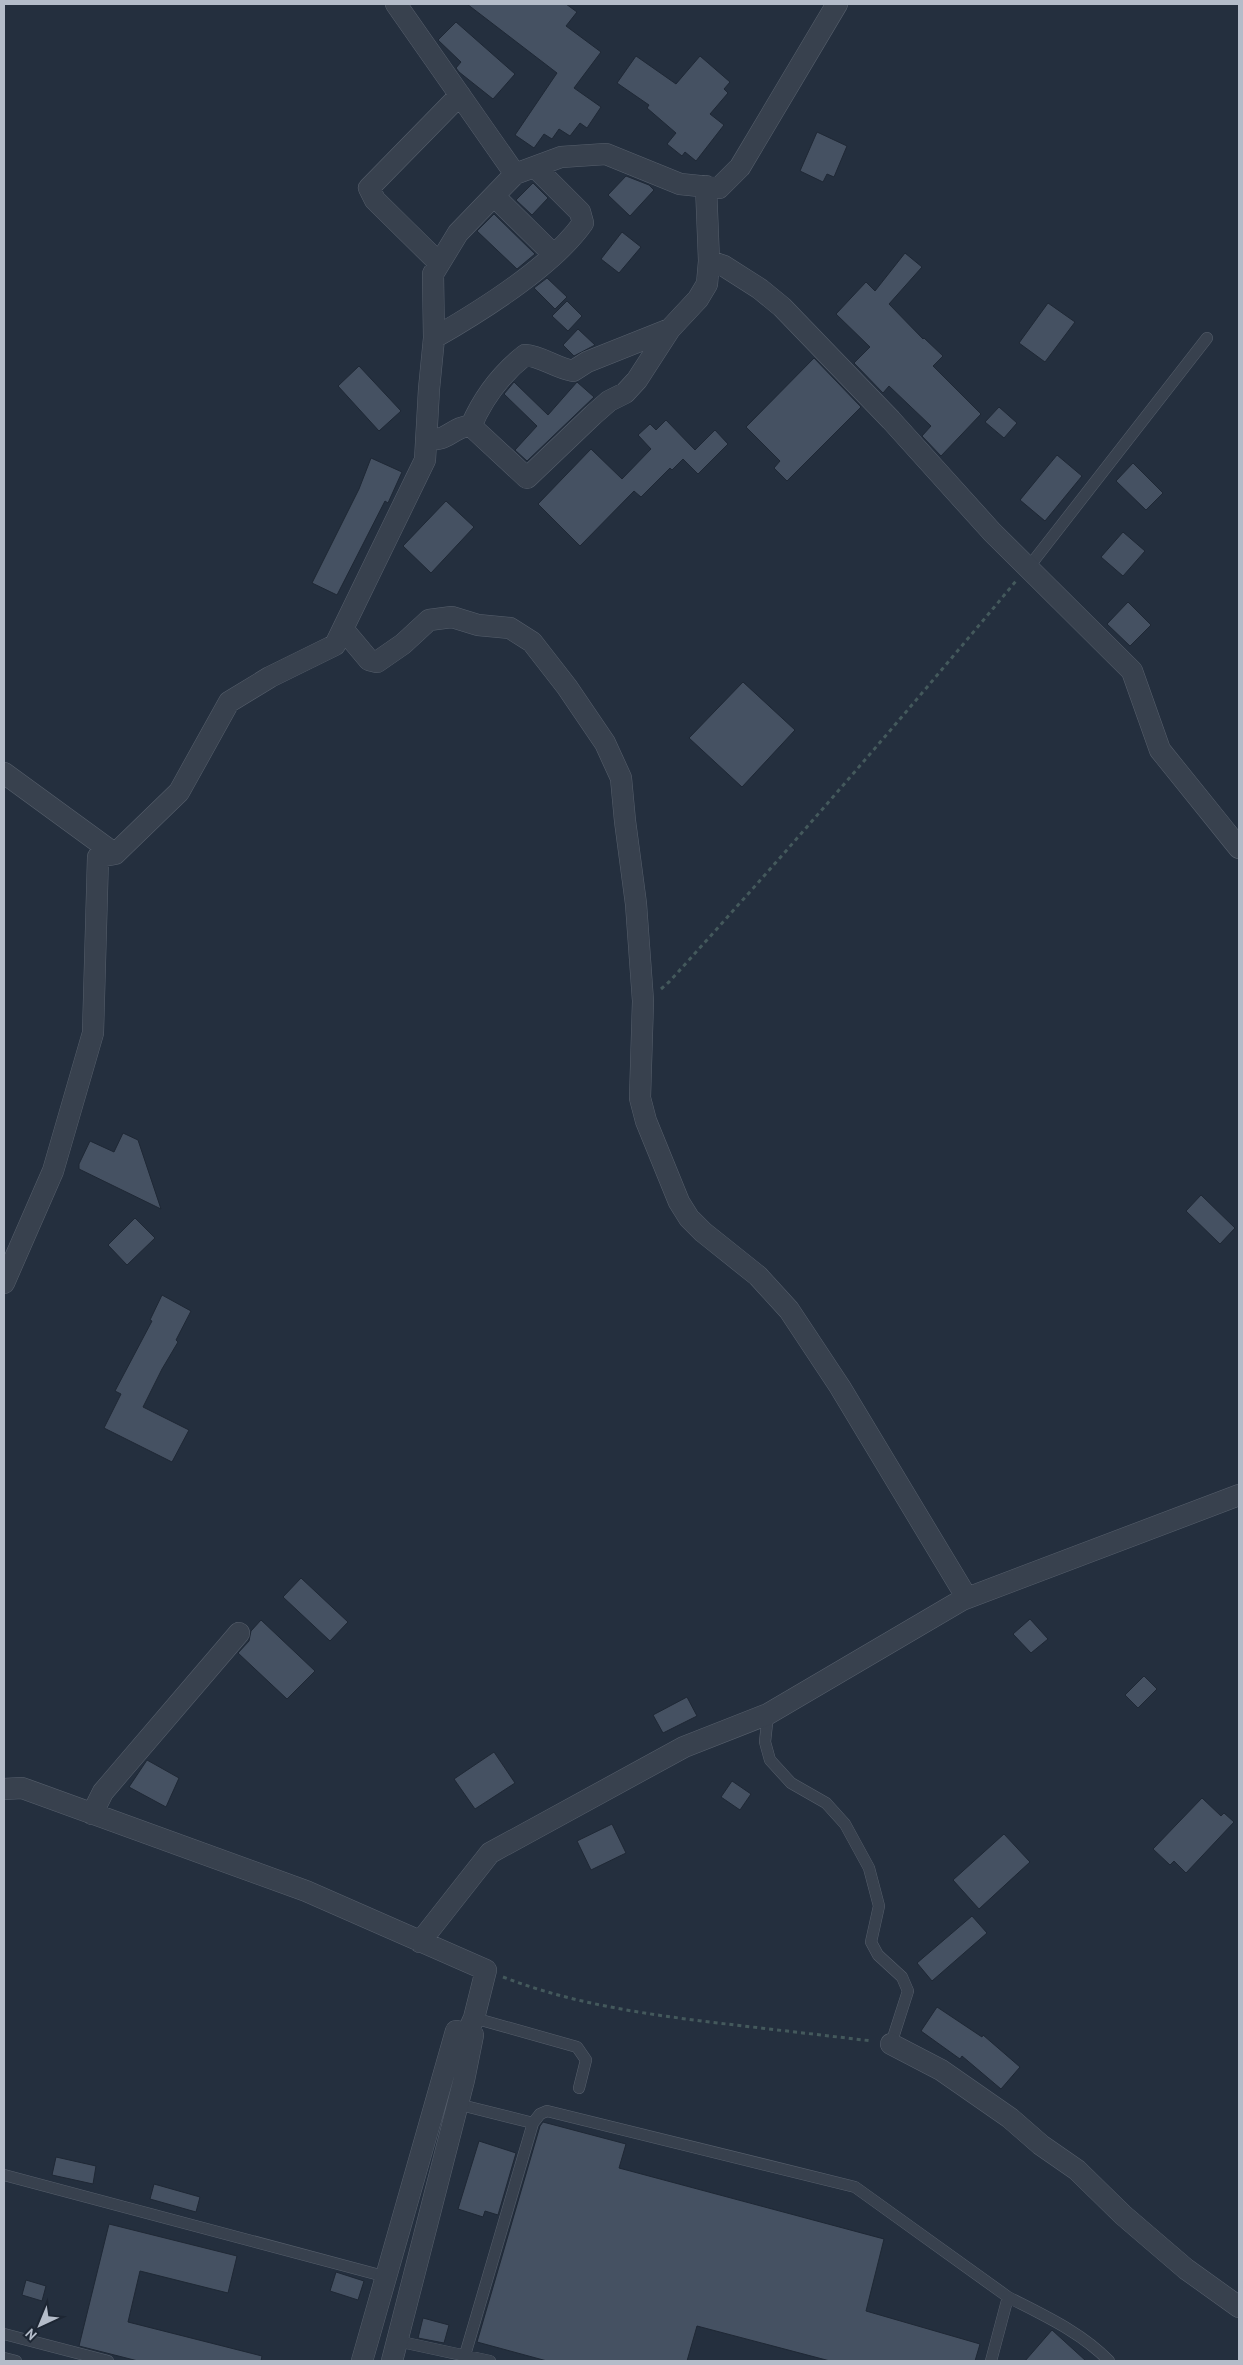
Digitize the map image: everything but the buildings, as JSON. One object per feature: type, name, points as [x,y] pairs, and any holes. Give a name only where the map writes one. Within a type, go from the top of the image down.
[{"type":"street","points":[[4,1283],[53,1171],[93,1033],[98,857],[115,854],[179,792],[229,702],[270,677],[336,645],[425,460],[434,338],[433,274],[458,233],[515,174],[561,157],[606,154],[680,184],[719,188],[740,167],[837,4]]},
{"type":"street","points":[[404,7],[460,95],[515,174]]},
{"type":"street","points":[[439,263],[375,200],[369,188],[460,95]]},
{"type":"street","points":[[434,338],[472,316],[512,288],[553,254],[583,223],[580,212],[535,167]]},
{"type":"street","points":[[426,439],[443,439],[462,426],[471,426],[527,478],[593,414],[609,401],[625,393],[638,380],[670,329],[698,299],[707,284],[710,261],[706,186]]},
{"type":"street","points":[[494,196],[553,254]]},
{"type":"street","points":[[710,261],[724,266],[760,289],[782,307],[891,420],[992,532],[1132,671],[1160,750],[1239,848]]},
{"type":"street","points":[[471,426],[481,403],[496,384],[525,355],[532,355],[560,369],[573,371],[587,362],[670,329]]},
{"type":"street","points":[[343,629],[369,660],[378,662],[403,644],[429,620],[452,617],[478,625],[510,628],[532,642],[605,742],[621,778],[636,904],[643,1001],[640,1098],[646,1121],[679,1202],[689,1218],[703,1232],[758,1276],[789,1310],[840,1387],[967,1598]]},
{"type":"street","points":[[4,773],[115,854]]},
{"type":"street","points":[[420,1942],[490,1853],[684,1747],[768,1714],[967,1598],[1239,1495]]},
{"type":"street","points":[[92,1814],[103,1792],[240,1633]]},
{"type":"street","points":[[4,1789],[22,1788],[306,1891],[486,1970],[470,2026],[473,2035],[458,2104],[394,2354],[363,2356],[456,2031],[470,2026]]},
{"type":"street","points":[[891,2044],[941,2070],[1010,2118],[1041,2145],[1078,2170],[1123,2215],[1186,2269],[1239,2307]]},
{"type":"lane","points":[[1028,568],[1207,338]]},
{"type":"lane","points":[[768,1714],[765,1742],[770,1760],[791,1783],[826,1804],[845,1824],[869,1868],[879,1906],[871,1942],[878,1955],[902,1977],[908,1991],[891,2044]]},
{"type":"lane","points":[[470,2026],[577,2047],[586,2060],[579,2088]]},
{"type":"lane","points":[[458,2104],[533,2123]]},
{"type":"lane","points":[[465,2355],[533,2123],[540,2114],[547,2111],[854,2188],[1008,2298],[1062,2325],[1100,2352],[1109,2361]]},
{"type":"lane","points":[[4,2175],[387,2276]]},
{"type":"lane","points":[[991,2361],[1008,2298]]},
{"type":"lane","points":[[4,2334],[108,2361]]},
{"type":"lane","points":[[394,2354],[465,2355],[490,2361]]},
{"type":"lane","points":[[4,2358],[16,2361]]},
{"type":"path","points":[[643,1001],[670,982],[739,906],[852,777],[1028,568]]},
{"type":"path","points":[[486,1970],[537,1990],[634,2013],[891,2044]]}]
